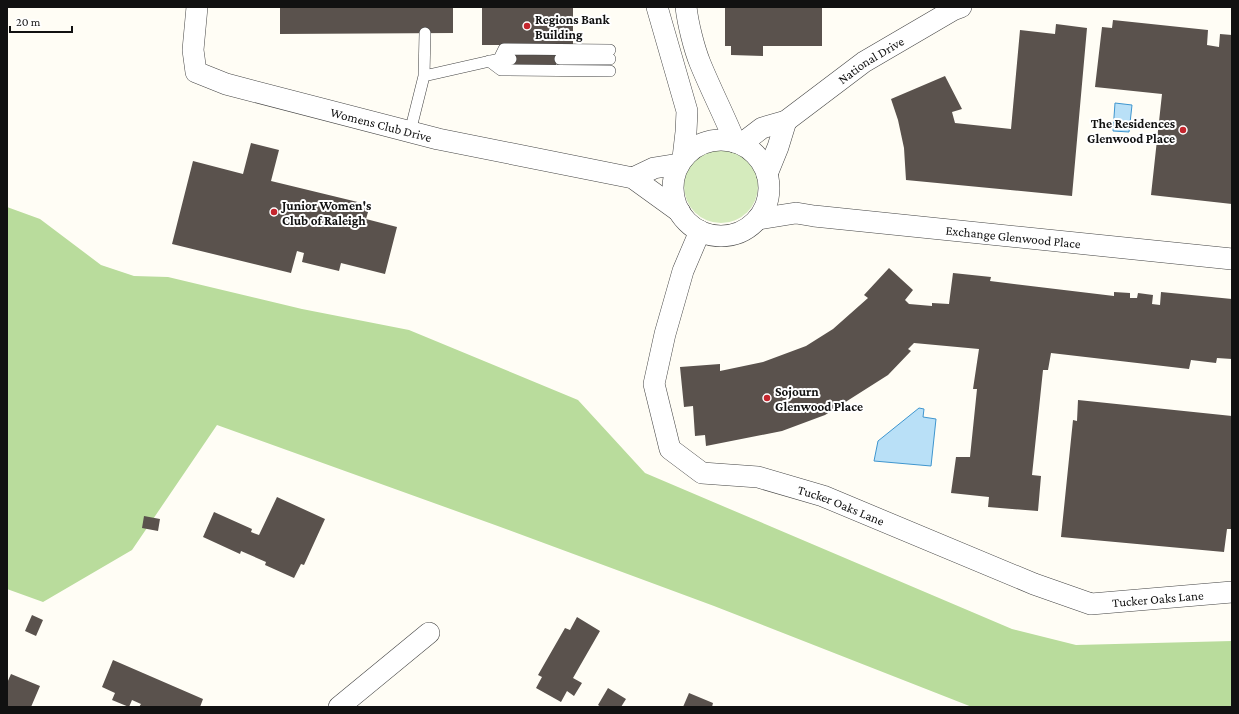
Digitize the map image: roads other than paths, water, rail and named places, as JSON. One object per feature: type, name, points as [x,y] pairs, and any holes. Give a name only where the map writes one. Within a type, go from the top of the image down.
[{"type":"street","name":"Womens Club Drive","points":[[197,7],[193,50],[196,72],[226,84],[438,139],[632,178],[680,212]]},
{"type":"street","points":[[657,7],[687,111],[686,132],[681,161],[675,176],[673,189],[675,201],[680,212],[689,223],[700,231],[716,235],[731,235],[746,229],[758,219],[766,205],[768,180],[786,121]]},
{"type":"street","points":[[686,7],[688,21],[699,63],[738,143]]},
{"type":"street","name":"National Drive","points":[[738,143],[762,128],[786,121],[864,62],[952,10],[961,7]]},
{"type":"street","points":[[632,178],[654,168],[681,161],[694,148],[707,142],[721,140],[738,143],[752,151],[757,156],[768,180],[796,213]]},
{"type":"street","name":"Exchange Glenwood Place","points":[[758,219],[796,213],[1232,259]]},
{"type":"street","name":"Tucker Oaks Lane","points":[[700,231],[683,271],[665,334],[654,384],[670,449],[702,473],[758,478],[823,496],[1034,584],[1091,604],[1232,592]]},
{"type":"street","points":[[338,707],[429,633]]},
{"type":"lane","points":[[410,132],[424,76],[425,34]]},
{"type":"lane","points":[[494,60],[504,49],[610,55],[560,59]]},
{"type":"lane","points":[[424,76],[494,60],[512,59]]},
{"type":"lane","points":[[494,60],[500,70],[610,70]]},
{"type":"water","points":[[1115,103],[1132,105],[1129,132],[1113,131]]},
{"type":"water","points":[[919,408],[924,409],[923,417],[936,419],[931,466],[874,461],[878,441]]},
{"type":"place","name":"Regions Bank Building","points":[[527,26]]},
{"type":"place","name":"The Residences Glenwood Place","points":[[1183,130]]},
{"type":"place","name":"Junior Women's Club of Raleigh","points":[[274,212]]},
{"type":"place","name":"Sojourn Glenwood Place","points":[[767,398]]}]
